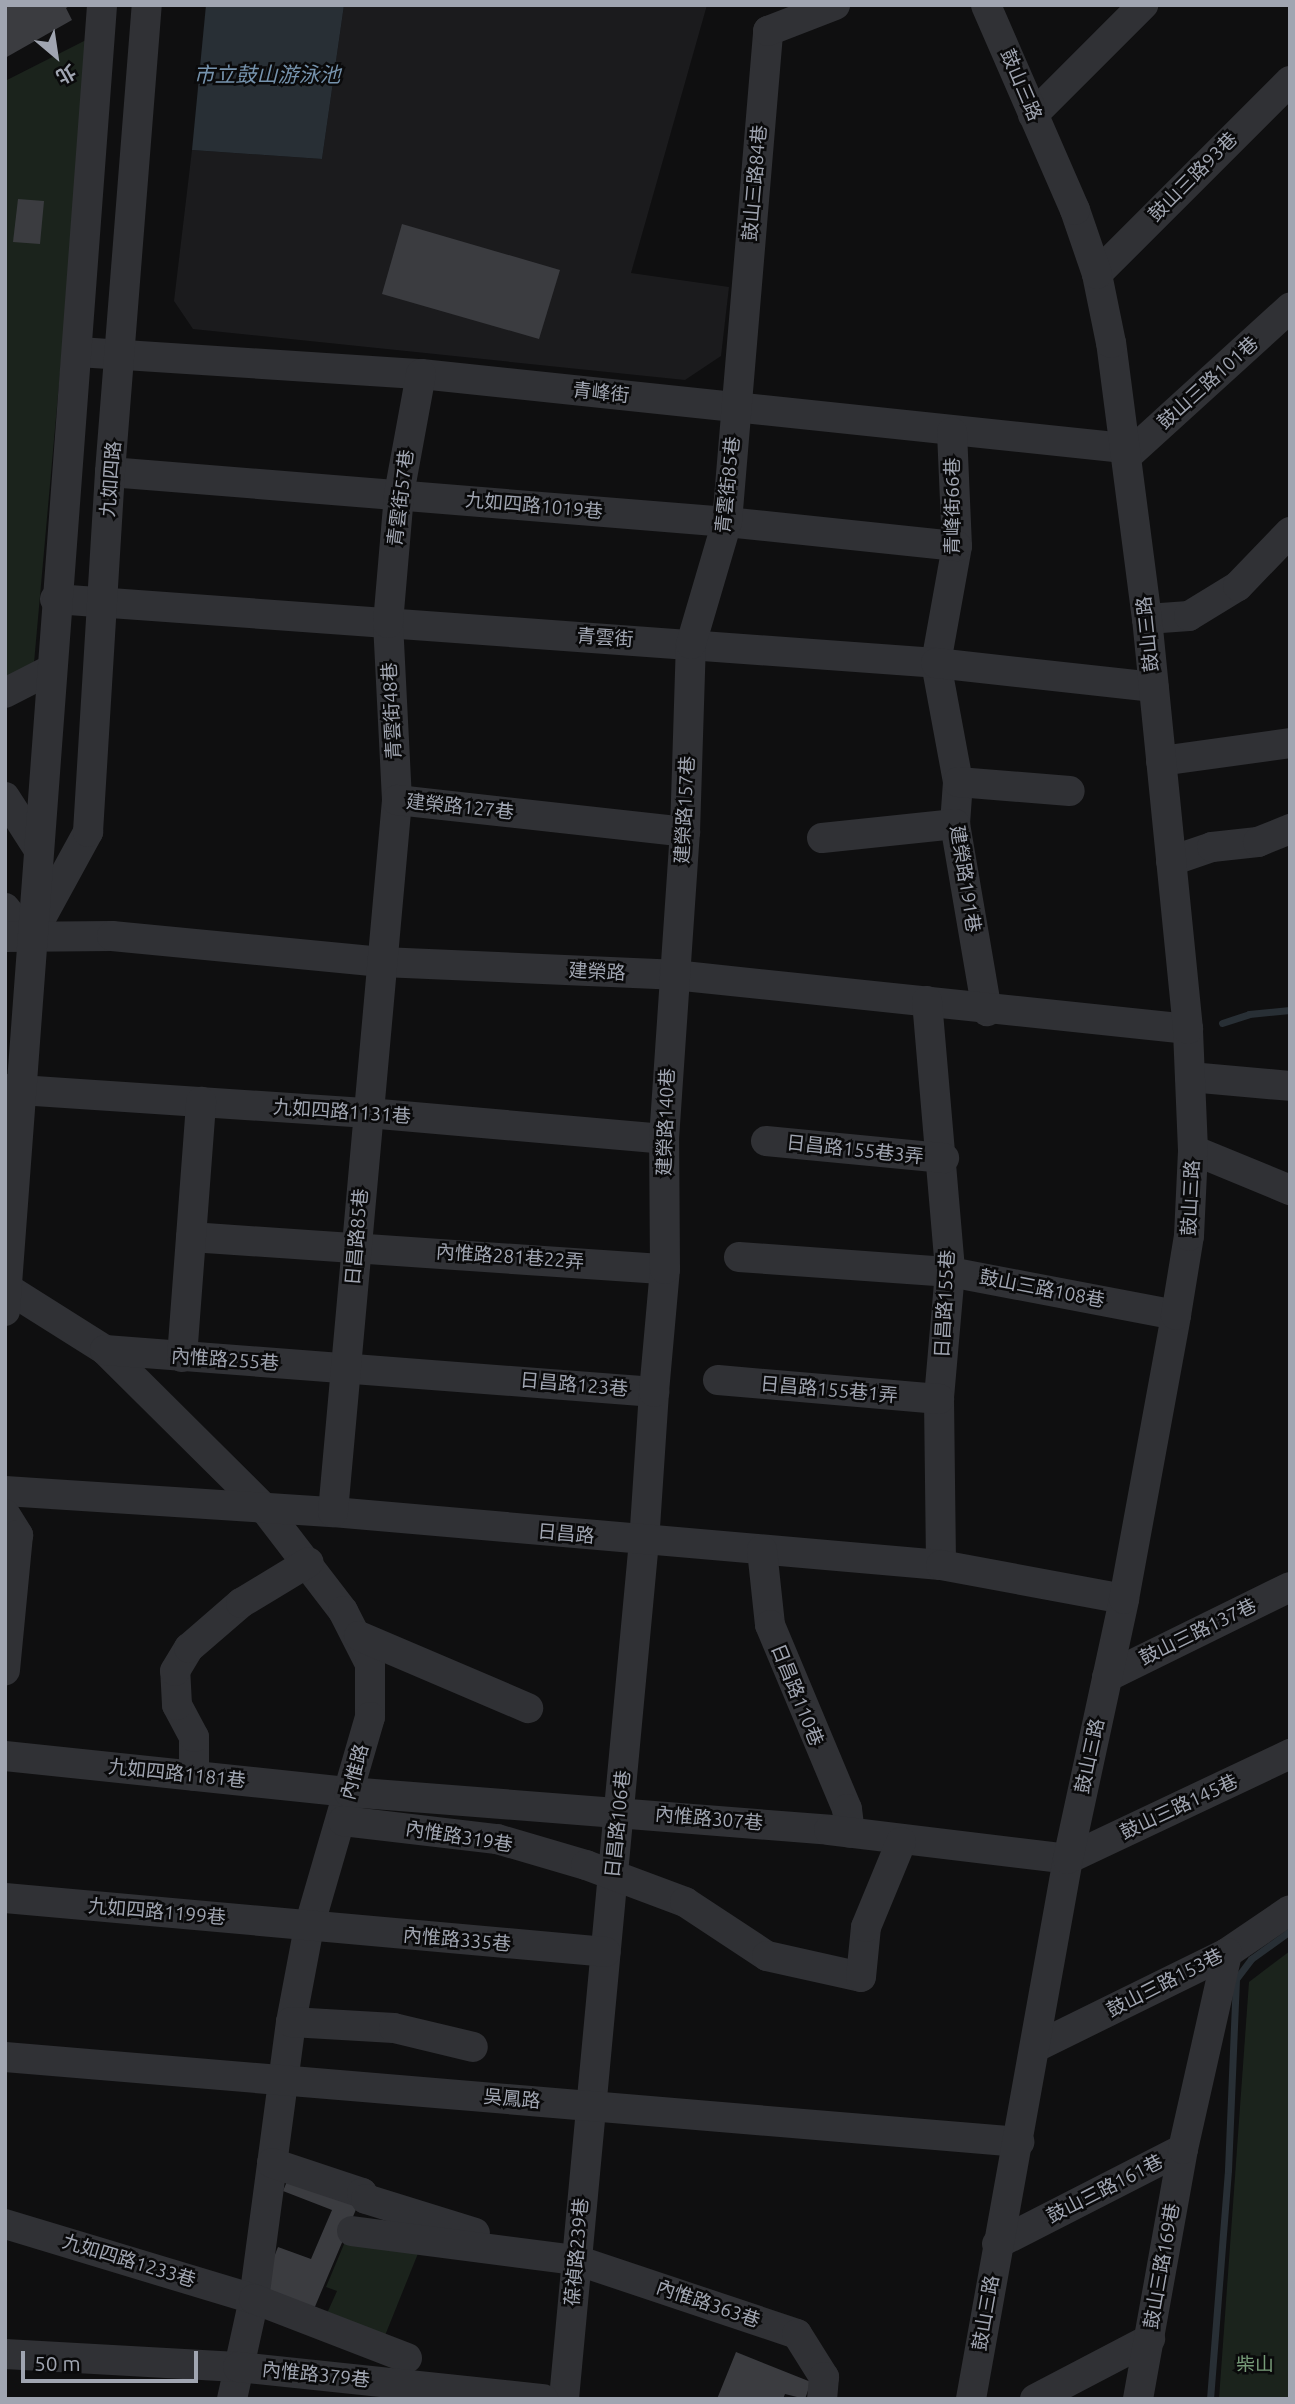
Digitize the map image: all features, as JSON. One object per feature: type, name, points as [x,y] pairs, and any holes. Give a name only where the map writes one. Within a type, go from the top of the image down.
[{"type":"street","name":"九如四路","points":[[6,1295],[18,938],[37,847],[55,599],[78,352],[102,5]]},
{"type":"street","name":"九如四路","points":[[18,938],[89,832],[110,472],[123,356],[147,5]]},
{"type":"street","name":"鼓山三路84巷","points":[[735,407],[768,31],[805,10],[835,5]]},
{"type":"street","name":"鼓山三路","points":[[971,2399],[1068,1859],[1124,1599],[1177,1315],[1189,1236],[1193,1150],[1188,1030],[1147,619],[1097,274],[986,5]]},
{"type":"street","points":[[1033,115],[1143,5]]},
{"type":"street","name":"鼓山三路93巷","points":[[1097,274],[1290,81]]},
{"type":"street","name":"鼓山三路101巷","points":[[1125,453],[1290,308]]},
{"type":"street","name":"青峰街","points":[[78,352],[421,374],[735,407],[1125,453]]},
{"type":"street","name":"青雲街57巷","points":[[388,623],[399,495],[421,374]]},
{"type":"street","name":"青雲街85巷","points":[[691,644],[727,522],[735,407]]},
{"type":"street","name":"青峰街66巷","points":[[936,663],[957,547],[952,432]]},
{"type":"street","name":"九如四路1019巷","points":[[110,472],[727,522],[957,547]]},
{"type":"street","points":[[1147,619],[1189,616],[1238,586],[1290,532]]},
{"type":"street","name":"青雲街","points":[[55,599],[936,663],[1154,687]]},
{"type":"street","name":"青雲街48巷","points":[[388,623],[397,800]]},
{"type":"street","name":"建榮路157巷","points":[[674,975],[685,832],[691,644]]},
{"type":"street","name":"建榮路191巷","points":[[936,663],[957,782],[955,824],[987,1012]]},
{"type":"street","points":[[5,693],[50,670]]},
{"type":"street","points":[[1161,761],[1290,743]]},
{"type":"street","points":[[957,782],[1070,791]]},
{"type":"street","points":[[5,797],[37,847]]},
{"type":"street","name":"建榮路127巷","points":[[382,962],[397,800],[685,832]]},
{"type":"street","points":[[822,838],[955,824]]},
{"type":"street","points":[[1171,861],[1212,847],[1258,842],[1290,829]]},
{"type":"street","points":[[5,908],[18,938]]},
{"type":"street","name":"建榮路","points":[[18,938],[112,936],[382,962],[674,975],[927,1001],[987,1012],[1188,1030]]},
{"type":"street","name":"日昌路85巷","points":[[333,1512],[382,962]]},
{"type":"street","name":"建榮路140巷","points":[[654,1392],[665,1269],[663,1139],[674,975]]},
{"type":"street","name":"日昌路155巷","points":[[927,1001],[944,1158],[950,1272],[939,1399],[941,1565]]},
{"type":"street","points":[[1190,1077],[1290,1086]]},
{"type":"street","name":"九如四路1131巷","points":[[13,1090],[368,1113],[663,1139]]},
{"type":"street","points":[[182,1357],[201,1102]]},
{"type":"street","name":"日昌路155巷3弄","points":[[766,1141],[944,1158]]},
{"type":"street","points":[[1193,1150],[1290,1190]]},
{"type":"street","name":"內惟路281巷22弄","points":[[191,1237],[356,1245],[665,1269]]},
{"type":"street","name":"鼓山三路108巷","points":[[739,1257],[950,1272],[1177,1315]]},
{"type":"street","name":"內惟路","points":[[6,1295],[105,1350],[264,1508],[309,1562],[359,1636],[370,1664],[370,1717],[342,1821],[309,1927],[290,2022],[254,2298],[232,2399]]},
{"type":"street","name":"內惟路255巷","points":[[105,1350],[345,1367]]},
{"type":"street","name":"日昌路123巷","points":[[345,1367],[654,1392],[644,1541]]},
{"type":"street","name":"日昌路155巷1弄","points":[[718,1380],[939,1399]]},
{"type":"street","name":"日昌路","points":[[5,1491],[333,1512],[941,1565],[1124,1599]]},
{"type":"street","points":[[5,1514],[18,1535],[5,1670]]},
{"type":"street","name":"日昌路106巷","points":[[590,2106],[644,1541]]},
{"type":"street","name":"日昌路110巷","points":[[762,1550],[770,1625],[806,1720],[847,1809],[850,1833]]},
{"type":"street","points":[[194,1776],[194,1737],[177,1705],[175,1671],[188,1648],[241,1603],[309,1562]]},
{"type":"street","name":"鼓山三路137巷","points":[[1107,1677],[1290,1587]]},
{"type":"street","points":[[359,1636],[528,1708]]},
{"type":"street","name":"鼓山三路145巷","points":[[1068,1859],[1290,1754]]},
{"type":"street","name":"九如四路1181巷","points":[[5,1756],[349,1792]]},
{"type":"street","name":"內惟路307巷","points":[[349,1792],[620,1811],[850,1833],[901,1842],[1068,1859]]},
{"type":"street","name":"內惟路319巷","points":[[342,1821],[496,1839],[613,1874],[685,1902],[767,1956],[861,1976],[866,1927],[901,1842]]},
{"type":"street","name":"九如四路1199巷","points":[[5,1898],[309,1927]]},
{"type":"street","name":"鼓山三路153巷","points":[[1036,2047],[1227,1953],[1290,1910]]},
{"type":"street","name":"內惟路335巷","points":[[309,1927],[606,1952]]},
{"type":"street","name":"鼓山三路161巷","points":[[997,2244],[1183,2149],[1227,1953]]},
{"type":"street","points":[[290,2022],[394,2028],[473,2047]]},
{"type":"street","name":"吳鳳路","points":[[5,2057],[1019,2141]]},
{"type":"street","name":"葆禎路239巷","points":[[564,2399],[563,2258],[590,2106]]},
{"type":"street","name":"鼓山三路169巷","points":[[1035,2399],[1150,2339],[1183,2149]]},
{"type":"street","name":"內惟路363巷","points":[[272,2163],[436,2232]]},
{"type":"street","name":"九如四路1233巷","points":[[5,2224],[254,2298]]},
{"type":"street","name":"內惟路363巷","points":[[352,2231],[436,2232],[563,2258],[797,2334],[824,2377],[822,2399]]},
{"type":"street","name":"內惟路379巷","points":[[254,2298],[407,2358]]},
{"type":"street","points":[[1138,2399],[1150,2339]]},
{"type":"street","name":"內惟路379巷","points":[[5,2354],[238,2367],[543,2399]]},
{"type":"shaded area","points":[[344,5],[707,5],[631,273],[729,287],[721,356],[685,380],[193,329],[174,301],[192,150],[322,159]]},
{"type":"green space","points":[[90,38],[34,663],[5,679],[5,81]]},
{"type":"green space","name":"柴山","points":[[1290,1951],[1290,2399],[1219,2399],[1249,1982]]},
{"type":"green space","points":[[347,2237],[421,2246],[382,2343],[324,2320],[337,2291],[326,2287]]},
{"type":"water","name":"市立鼓山游泳池","points":[[206,5],[344,5],[322,159],[192,150]]},
{"type":"building","points":[[5,5],[71,5],[66,8],[72,20],[5,58]]},
{"type":"building","points":[[18,199],[44,201],[40,244],[13,242]]},
{"type":"building","points":[[402,224],[560,270],[539,339],[382,294]]},
{"type":"building","points":[[290,2174],[360,2200],[314,2309],[262,2287],[278,2247],[311,2259],[332,2210],[283,2191]]},
{"type":"building","points":[[736,2352],[811,2382],[805,2399],[785,2394],[783,2399],[717,2399]]},
{"type":"waterway","points":[[1222,1023],[1249,1014],[1290,1010]]},
{"type":"waterway","points":[[1210,2399],[1228,2170],[1236,1979],[1251,1959],[1290,1931]]}]
